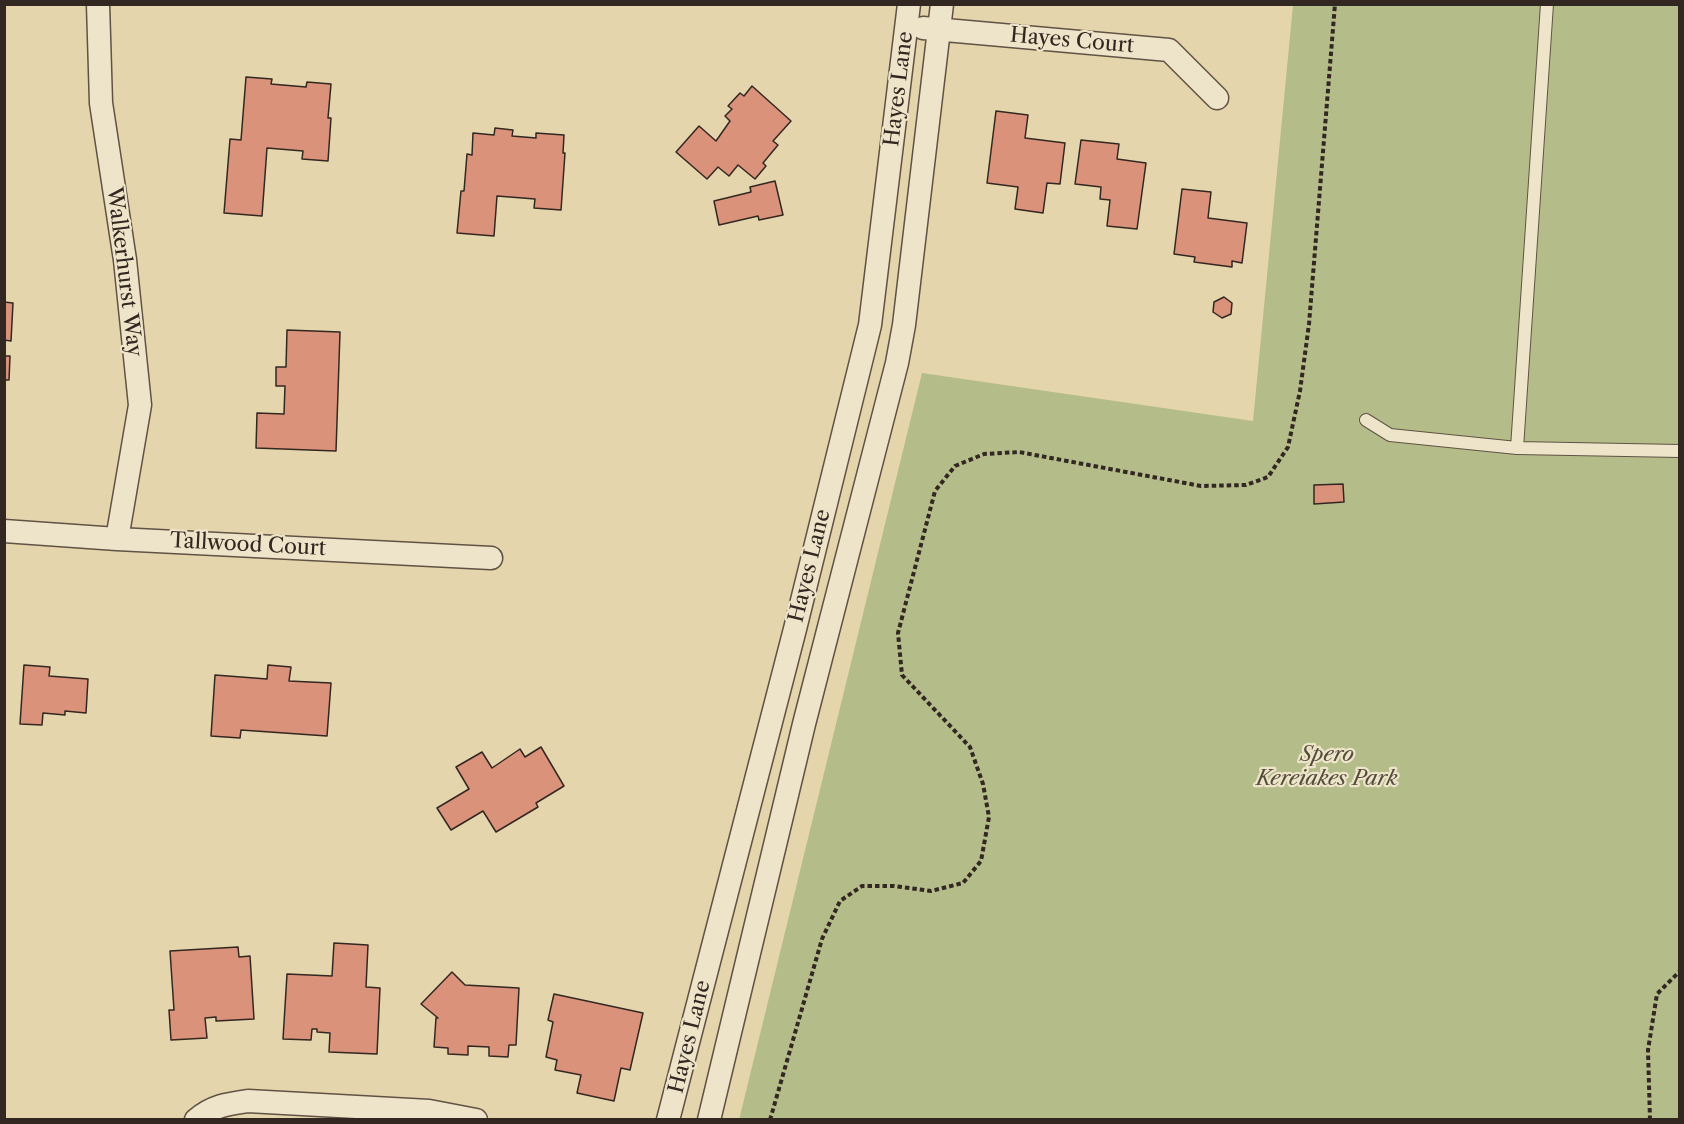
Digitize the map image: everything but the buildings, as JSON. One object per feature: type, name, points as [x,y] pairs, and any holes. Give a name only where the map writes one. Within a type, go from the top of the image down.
[{"type":"street","name":"Walkerhurst Way","points":[[98,4],[101,103],[125,260],[140,405],[117,539]]},
{"type":"street","name":"Hayes Lane","points":[[668,1119],[795,628],[870,325],[909,4]]},
{"type":"street","name":"Hayes Lane","points":[[709,1119],[804,724],[897,363],[904,325],[942,4]]},
{"type":"street","name":"Hayes Court","points":[[907,27],[1169,50],[1217,98]]},
{"type":"street","name":"Tallwood Court","points":[[4,531],[491,558]]},
{"type":"street","points":[[196,1119],[214,1107],[248,1101],[429,1111],[476,1119]]},
{"type":"lane","points":[[1517,448],[1547,4]]},
{"type":"lane","points":[[1366,420],[1389,435],[1517,448],[1680,452]]},
{"type":"path","points":[[770,1119],[822,939],[840,901],[862,886],[894,886],[931,891],[963,882],[981,861],[989,818],[983,784],[970,747],[924,701],[902,675],[898,633],[935,491],[955,466],[984,454],[1019,452],[1201,486],[1246,485],[1268,477],[1288,447],[1300,391],[1309,324],[1335,4]]},
{"type":"path","points":[[1650,1119],[1648,1050],[1657,994],[1680,971]]},
{"type":"green space","name":"Spero Kereiakes Park","points":[[1293,5],[1679,5],[1679,1119],[739,1120],[922,373],[1253,421]]}]
